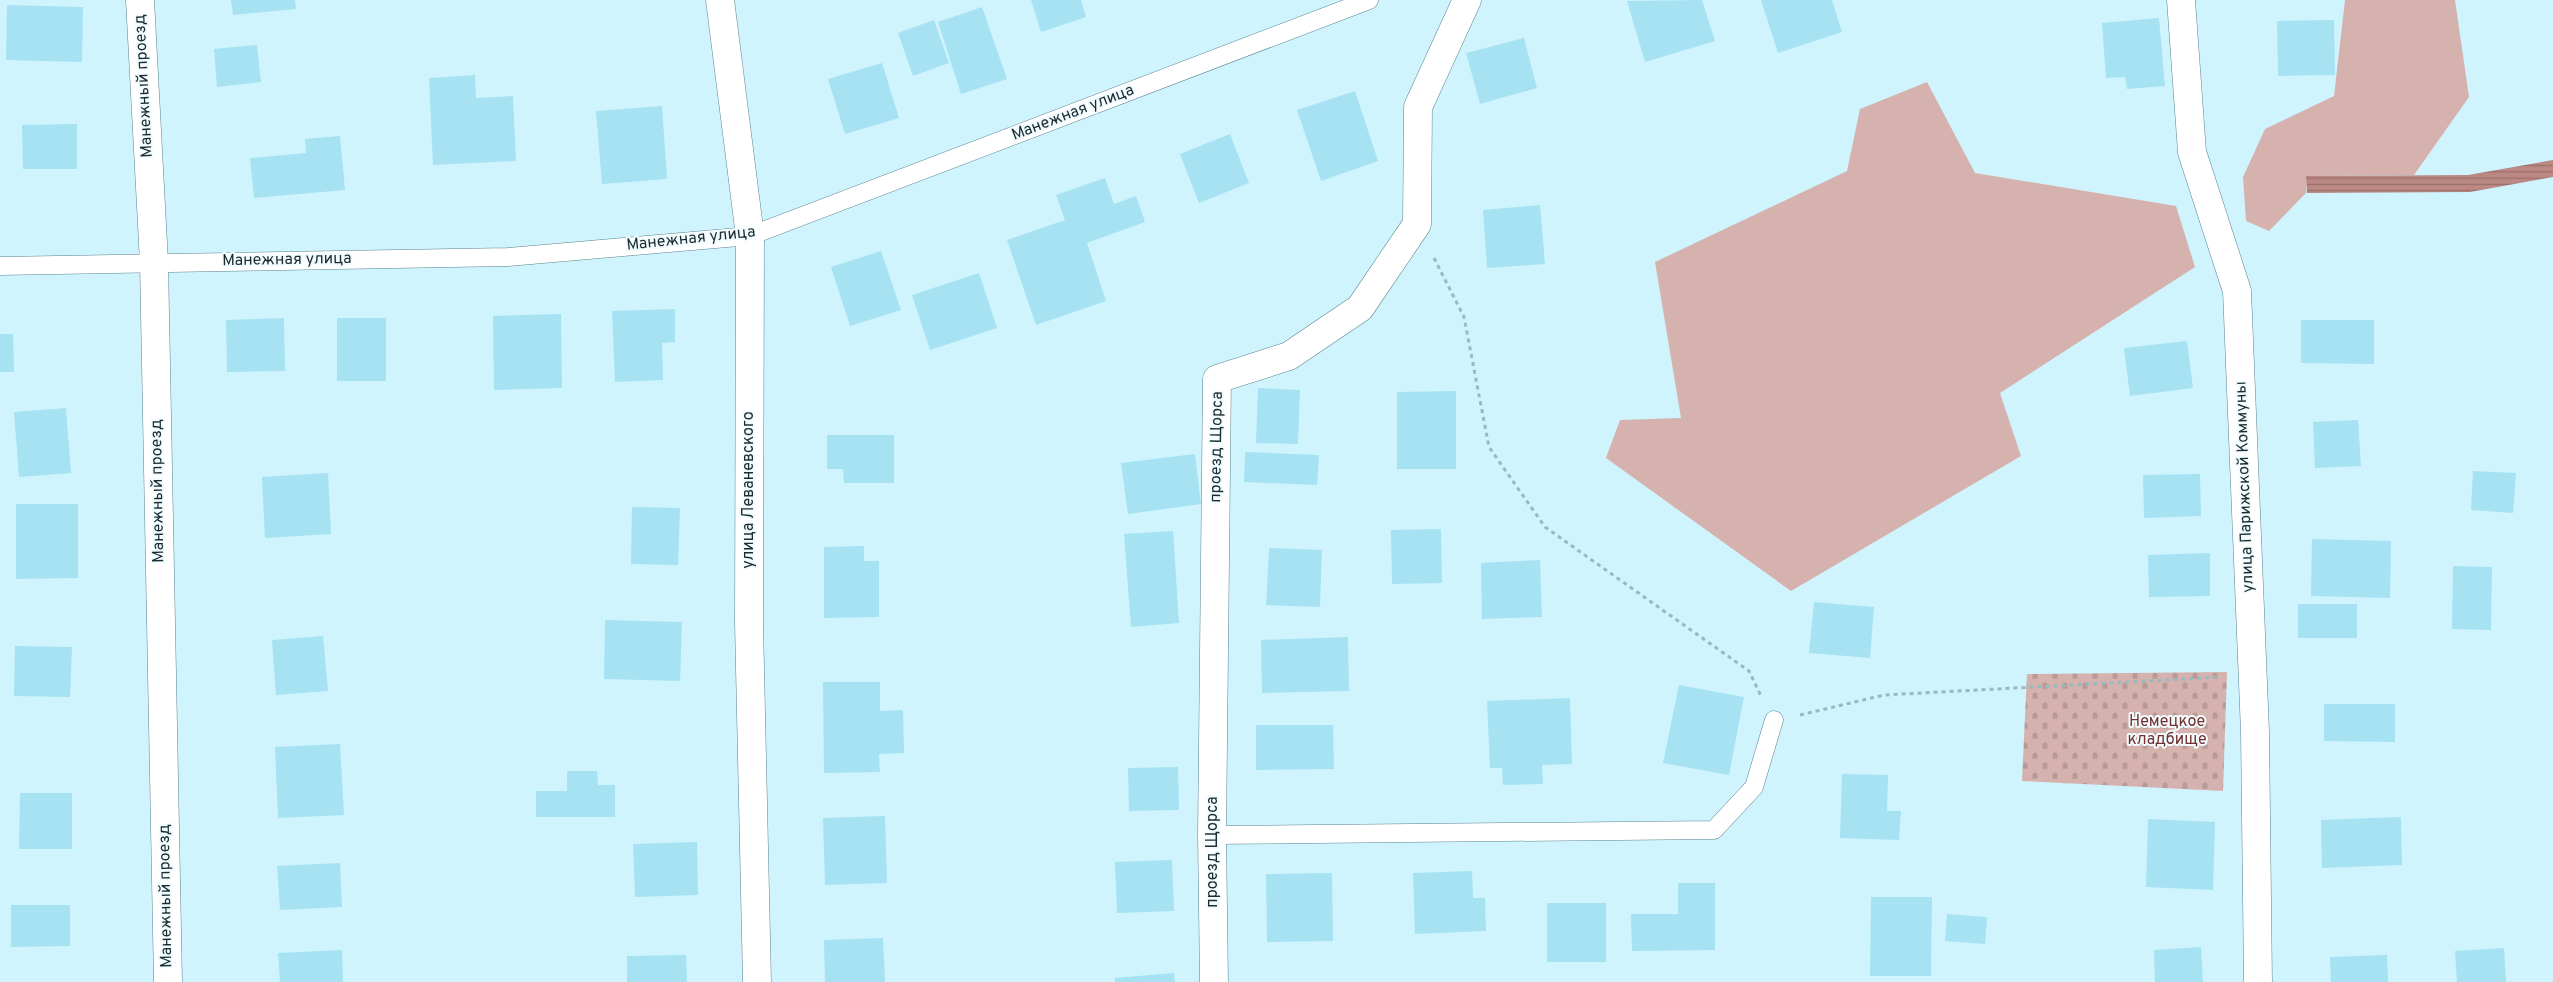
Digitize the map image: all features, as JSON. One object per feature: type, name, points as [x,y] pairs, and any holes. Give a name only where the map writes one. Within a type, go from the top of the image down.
[{"type":"street","name":"Манежный проезд","points":[[140,0],[154,262],[168,982]]},
{"type":"street","name":"улица Леваневского","points":[[720,0],[750,236],[748,624],[757,982]]},
{"type":"street","points":[[1417,224],[1418,107],[1467,0]]},
{"type":"street","name":"улица Парижской Коммуны","points":[[2182,0],[2192,152],[2237,291],[2253,675],[2258,982]]},
{"type":"street","name":"проезд Щорса","points":[[1214,982],[1212,834],[1217,379],[1289,356],[1360,308],[1417,224]]},
{"type":"lane","name":"Манежная улица","points":[[0,266],[508,257],[750,236],[1369,0]]},
{"type":"lane","points":[[1212,834],[1714,830],[1754,787],[1774,720]]},
{"type":"path","points":[[1417,224],[1464,317],[1489,447],[1545,527],[1749,671],[1774,720],[1884,695],[2253,675]]},
{"type":"green space","points":[[2345,0],[2455,0],[2469,97],[2414,175],[2307,176],[2306,193],[2269,231],[2246,221],[2243,177],[2265,129],[2334,96]]},
{"type":"green space","points":[[1927,82],[1975,173],[2176,206],[2195,267],[2000,393],[2021,456],[1791,591],[1606,458],[1620,420],[1681,418],[1655,262],[1847,171],[1860,109]]},
{"type":"green space","name":"Немецкое кладбище","points":[[2227,672],[2223,791],[2022,781],[2027,674]]},
{"type":"shaded area","points":[[2553,160],[2553,177],[2470,192],[2307,193],[2306,176],[2468,175]]},
{"type":"building","points":[[231,0],[295,0],[296,9],[233,15]]},
{"type":"building","points":[[1031,0],[1081,0],[1086,17],[1041,32]]},
{"type":"building","points":[[1702,0],[1715,41],[1645,62],[1627,1]]},
{"type":"building","points":[[1761,0],[1832,0],[1842,32],[1778,53]]},
{"type":"building","points":[[7,5],[83,7],[82,62],[6,60]]},
{"type":"building","points":[[982,7],[1007,79],[961,94],[938,22]]},
{"type":"building","points":[[2159,18],[2165,86],[2127,89],[2125,77],[2106,78],[2102,23]]},
{"type":"building","points":[[934,20],[949,63],[913,76],[898,33]]},
{"type":"building","points":[[2334,20],[2335,75],[2278,76],[2277,21]]},
{"type":"building","points":[[1524,38],[1537,88],[1480,104],[1466,53]]},
{"type":"building","points":[[257,45],[261,82],[217,87],[214,49]]},
{"type":"building","points":[[882,63],[899,118],[845,134],[828,79]]},
{"type":"building","points":[[475,75],[476,98],[513,96],[516,161],[433,165],[429,78]]},
{"type":"building","points":[[1355,91],[1378,161],[1321,181],[1297,110]]},
{"type":"building","points":[[662,106],[667,179],[602,184],[596,111]]},
{"type":"building","points":[[77,124],[77,169],[23,169],[22,125]]},
{"type":"building","points":[[1230,134],[1249,183],[1199,203],[1180,154]]},
{"type":"building","points":[[340,136],[345,190],[254,198],[250,158],[306,153],[305,139]]},
{"type":"building","points":[[1105,178],[1114,204],[1136,196],[1145,222],[1087,243],[1106,301],[1036,325],[1007,240],[1065,220],[1056,195]]},
{"type":"building","points":[[1540,205],[1545,264],[1487,268],[1483,210]]},
{"type":"building","points":[[881,251],[901,310],[850,326],[831,267]]},
{"type":"building","points":[[979,273],[997,328],[930,350],[912,295]]},
{"type":"building","points":[[675,309],[675,342],[662,343],[663,380],[615,382],[612,311]]},
{"type":"building","points":[[561,314],[562,388],[494,390],[493,316]]},
{"type":"building","points":[[284,318],[285,371],[227,372],[226,320]]},
{"type":"building","points":[[337,318],[386,318],[386,381],[337,381]]},
{"type":"building","points":[[2301,320],[2374,320],[2374,364],[2301,363]]},
{"type":"building","points":[[0,334],[13,334],[14,372],[0,372]]},
{"type":"building","points":[[2187,341],[2193,388],[2130,396],[2124,348]]},
{"type":"building","points":[[1258,388],[1300,390],[1298,444],[1256,443]]},
{"type":"building","points":[[1456,391],[1456,469],[1397,469],[1397,392]]},
{"type":"building","points":[[66,408],[71,473],[19,477],[14,412]]},
{"type":"building","points":[[2358,420],[2361,466],[2315,468],[2313,422]]},
{"type":"building","points":[[827,435],[894,435],[894,483],[844,483],[843,469],[827,469]]},
{"type":"building","points":[[1245,452],[1319,455],[1317,485],[1244,482]]},
{"type":"building","points":[[1195,454],[1201,504],[1128,514],[1121,463]]},
{"type":"building","points":[[2473,471],[2516,473],[2513,513],[2471,510]]},
{"type":"building","points":[[328,473],[331,534],[265,538],[262,477]]},
{"type":"building","points":[[2200,474],[2201,516],[2144,518],[2143,475]]},
{"type":"building","points":[[16,504],[78,504],[78,578],[16,579]]},
{"type":"building","points":[[632,507],[680,508],[678,565],[631,564]]},
{"type":"building","points":[[1441,529],[1442,583],[1392,584],[1391,530]]},
{"type":"building","points":[[1173,531],[1179,623],[1131,627],[1124,534]]},
{"type":"building","points":[[2312,539],[2391,541],[2390,598],[2311,596]]},
{"type":"building","points":[[864,546],[864,561],[879,561],[879,617],[824,618],[824,547]]},
{"type":"building","points":[[1269,548],[1322,550],[1320,607],[1266,605]]},
{"type":"building","points":[[2210,553],[2210,596],[2149,597],[2148,555]]},
{"type":"building","points":[[1540,560],[1542,617],[1482,619],[1481,563]]},
{"type":"building","points":[[2453,566],[2492,567],[2491,630],[2452,629]]},
{"type":"building","points":[[1814,602],[1874,607],[1870,658],[1809,653]]},
{"type":"building","points":[[2298,604],[2357,604],[2357,638],[2298,638]]},
{"type":"building","points":[[605,620],[682,622],[680,681],[604,679]]},
{"type":"building","points":[[323,636],[328,691],[276,695],[272,640]]},
{"type":"building","points":[[1348,637],[1349,691],[1262,693],[1261,640]]},
{"type":"building","points":[[15,646],[72,647],[70,697],[14,696]]},
{"type":"building","points":[[823,682],[880,682],[880,711],[903,710],[904,753],[879,754],[880,772],[824,773]]},
{"type":"building","points":[[1679,685],[1744,697],[1729,775],[1663,763]]},
{"type":"building","points":[[1570,698],[1572,764],[1542,765],[1543,784],[1503,785],[1502,768],[1490,768],[1487,701]]},
{"type":"building","points":[[2324,704],[2395,704],[2395,742],[2324,741]]},
{"type":"building","points":[[1256,725],[1333,725],[1334,769],[1256,770]]},
{"type":"building","points":[[340,744],[344,815],[278,818],[275,747]]},
{"type":"building","points":[[1178,767],[1179,810],[1129,811],[1128,768]]},
{"type":"building","points":[[567,771],[597,771],[598,785],[615,785],[615,817],[536,817],[536,791],[567,791]]},
{"type":"building","points":[[1842,774],[1888,775],[1887,811],[1901,811],[1899,840],[1840,838]]},
{"type":"building","points":[[20,793],[72,793],[72,849],[19,849]]},
{"type":"building","points":[[885,816],[887,883],[825,885],[823,818]]},
{"type":"building","points":[[2401,817],[2402,865],[2322,868],[2321,820]]},
{"type":"building","points":[[2148,819],[2215,822],[2213,890],[2146,887]]},
{"type":"building","points":[[697,842],[698,895],[635,897],[633,844]]},
{"type":"building","points":[[1172,860],[1174,911],[1117,913],[1115,862]]},
{"type":"building","points":[[340,863],[342,907],[280,910],[277,866]]},
{"type":"building","points":[[1472,871],[1473,898],[1485,898],[1486,931],[1415,934],[1413,873]]},
{"type":"building","points":[[1332,873],[1333,941],[1267,942],[1266,874]]},
{"type":"building","points":[[1678,883],[1715,883],[1715,950],[1632,951],[1631,914],[1678,914]]},
{"type":"building","points":[[1871,897],[1932,897],[1931,976],[1870,976]]},
{"type":"building","points":[[1547,903],[1606,903],[1606,962],[1547,962]]},
{"type":"building","points":[[11,905],[70,905],[70,946],[11,947]]},
{"type":"building","points":[[1947,914],[1987,917],[1985,944],[1945,941]]},
{"type":"building","points":[[883,938],[885,982],[825,982],[824,940]]},
{"type":"building","points":[[2201,947],[2203,982],[2155,982],[2154,950]]},
{"type":"building","points":[[2504,948],[2506,982],[2457,982],[2455,951]]},
{"type":"building","points":[[342,950],[343,982],[280,982],[278,953]]},
{"type":"building","points":[[686,955],[687,982],[627,982],[627,956]]},
{"type":"building","points":[[2387,955],[2388,982],[2331,982],[2330,957]]},
{"type":"building","points":[[1174,973],[1175,982],[1115,982],[1115,978]]}]
